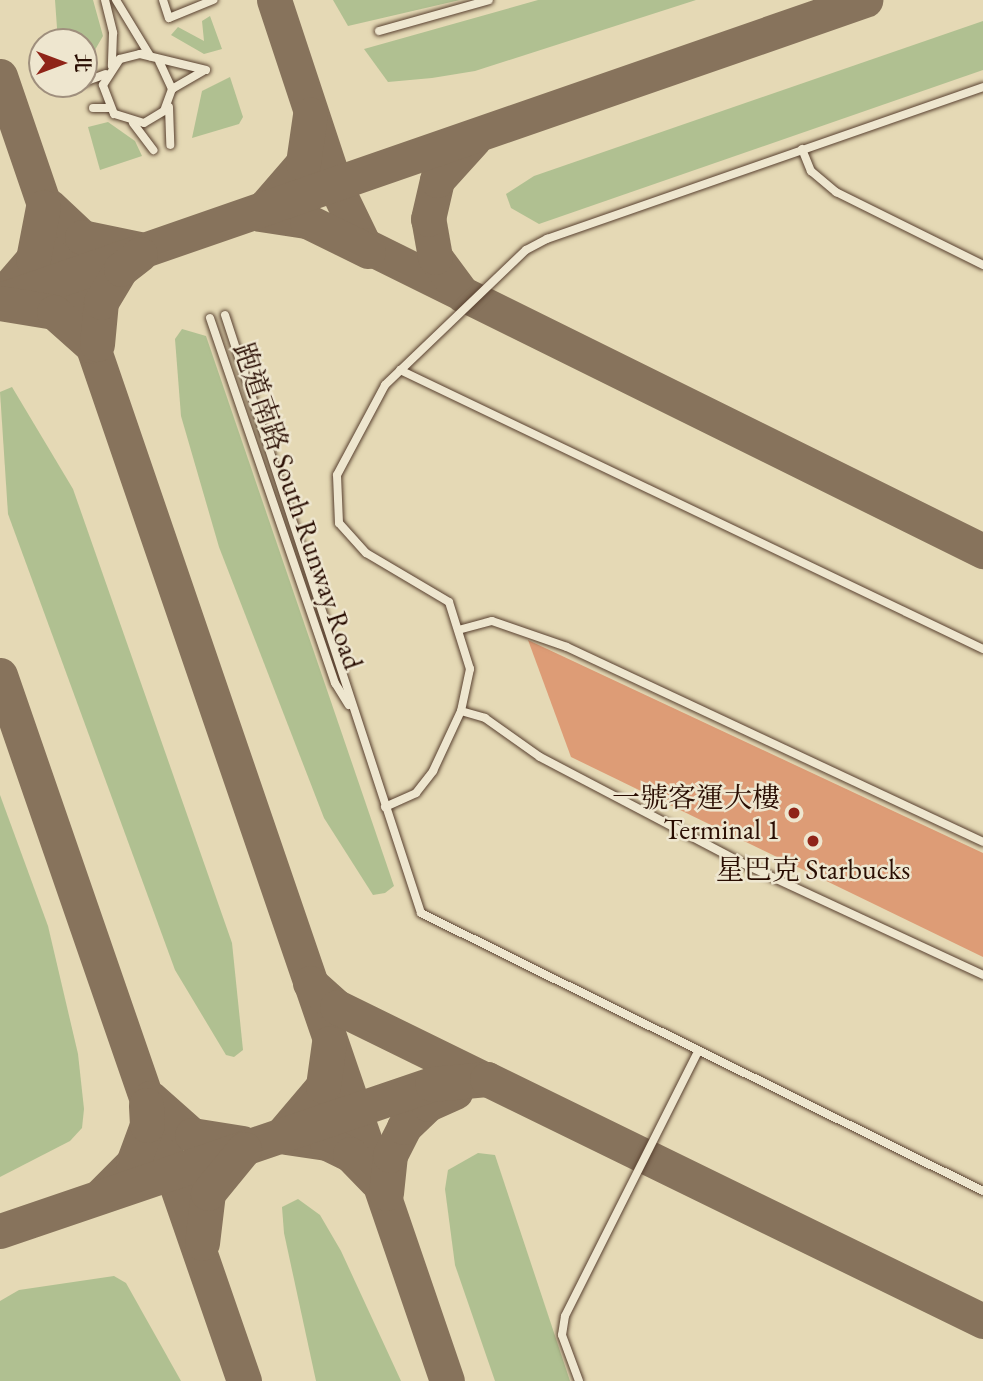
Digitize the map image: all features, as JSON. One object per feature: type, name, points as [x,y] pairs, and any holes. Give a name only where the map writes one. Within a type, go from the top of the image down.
[{"type":"lane","points":[[105,0],[113,33],[111,66],[106,75],[109,108]]},
{"type":"lane","points":[[116,0],[150,56]]},
{"type":"lane","points":[[163,0],[169,18],[213,0]]},
{"type":"lane","points":[[379,31],[489,0]]},
{"type":"lane","points":[[111,66],[129,55],[150,56],[159,61],[206,70],[172,89]]},
{"type":"lane","points":[[159,61],[172,89],[170,145]]},
{"type":"lane","points":[[98,78],[106,75]]},
{"type":"lane","points":[[385,807],[416,793],[461,711],[470,669],[462,629],[442,596],[355,543],[335,509],[337,475],[400,370],[527,250],[983,86]]},
{"type":"lane","points":[[133,123],[155,119],[170,101]]},
{"type":"lane","points":[[93,108],[109,108],[133,123],[153,150]]},
{"type":"lane","points":[[802,149],[811,171],[836,192],[983,265]]},
{"type":"lane","name":"跑道南路 South Runway Road","points":[[225,315],[348,678],[351,707],[414,900],[427,918],[697,1054],[983,1191]]},
{"type":"lane","name":"跑道南路 South Runway Road","points":[[209,318],[335,683],[351,707]]},
{"type":"lane","points":[[400,370],[983,649]]},
{"type":"lane","points":[[462,629],[492,621],[567,647],[983,842]]},
{"type":"lane","points":[[461,711],[485,718],[540,757],[740,862],[983,975]]},
{"type":"lane","points":[[579,1381],[562,1335],[565,1316],[697,1054]]},
{"type":"green space","points":[[55,0],[93,0],[103,36],[98,45],[98,28],[57,28]]},
{"type":"green space","points":[[333,0],[460,0],[348,26]]},
{"type":"green space","points":[[538,0],[696,0],[475,71],[432,78],[388,82],[364,49]]},
{"type":"green space","points":[[210,16],[222,49],[204,54],[171,35],[178,27],[204,41],[202,21]]},
{"type":"green space","points":[[983,21],[983,70],[539,224],[511,208],[506,194],[534,176]]},
{"type":"green space","points":[[230,77],[243,117],[239,124],[192,138],[202,91]]},
{"type":"green space","points":[[108,122],[135,141],[142,156],[100,170],[88,127]]},
{"type":"green space","points":[[182,329],[206,336],[394,886],[385,893],[373,895],[324,818],[219,547],[181,416],[175,339]]},
{"type":"green space","points":[[12,387],[73,489],[232,943],[243,1050],[234,1057],[226,1055],[175,970],[8,514],[0,392]]},
{"type":"green space","points":[[0,795],[48,926],[78,1054],[84,1109],[82,1128],[70,1141],[0,1177]]},
{"type":"green space","points":[[478,1153],[495,1155],[570,1381],[495,1381],[455,1265],[445,1189],[448,1170]]},
{"type":"green space","points":[[298,1199],[320,1215],[341,1251],[401,1381],[316,1381],[284,1233],[282,1207]]},
{"type":"green space","points":[[114,1276],[126,1283],[181,1381],[0,1381],[0,1301],[19,1290]]},
{"type":"building","name":"一號客運大樓 Terminal 1","points":[[528,640],[983,853],[983,957],[571,757]]},
{"type":"taxiway","points":[[274,0],[336,187],[364,245],[983,551]]},
{"type":"taxiway","points":[[0,300],[865,0]]},
{"type":"taxiway","points":[[0,76],[447,1381]]},
{"type":"taxiway","points":[[264,208],[303,163],[310,115]]},
{"type":"taxiway","points":[[463,295],[435,257],[428,219],[437,180],[474,139]]},
{"type":"taxiway","points":[[49,206],[82,237],[139,249]]},
{"type":"taxiway","points":[[0,297],[33,259],[43,207]]},
{"type":"taxiway","points":[[260,214],[307,221],[368,251]]},
{"type":"taxiway","points":[[97,344],[101,302],[121,269],[140,254]]},
{"type":"taxiway","points":[[0,303],[54,312],[91,345]]},
{"type":"taxiway","points":[[0,675],[244,1381]]},
{"type":"taxiway","points":[[310,983],[337,1007],[480,1077]]},
{"type":"taxiway","points":[[284,1132],[323,1086],[329,1043]]},
{"type":"taxiway","points":[[0,1231],[432,1084],[487,1079],[983,1321]]},
{"type":"taxiway","points":[[386,1193],[390,1155],[404,1127],[428,1104],[455,1092]]},
{"type":"taxiway","points":[[150,1098],[192,1135],[242,1143]]},
{"type":"taxiway","points":[[102,1194],[133,1163],[147,1125],[146,1105]]},
{"type":"taxiway","points":[[286,1137],[327,1143],[350,1154],[376,1181]]},
{"type":"taxiway","points":[[202,1243],[208,1193],[244,1149]]},
{"type":"place","name":"一號客運大樓 Terminal 1","points":[[794,813]]},
{"type":"place","name":"星巴克 Starbucks","points":[[813,841]]}]
